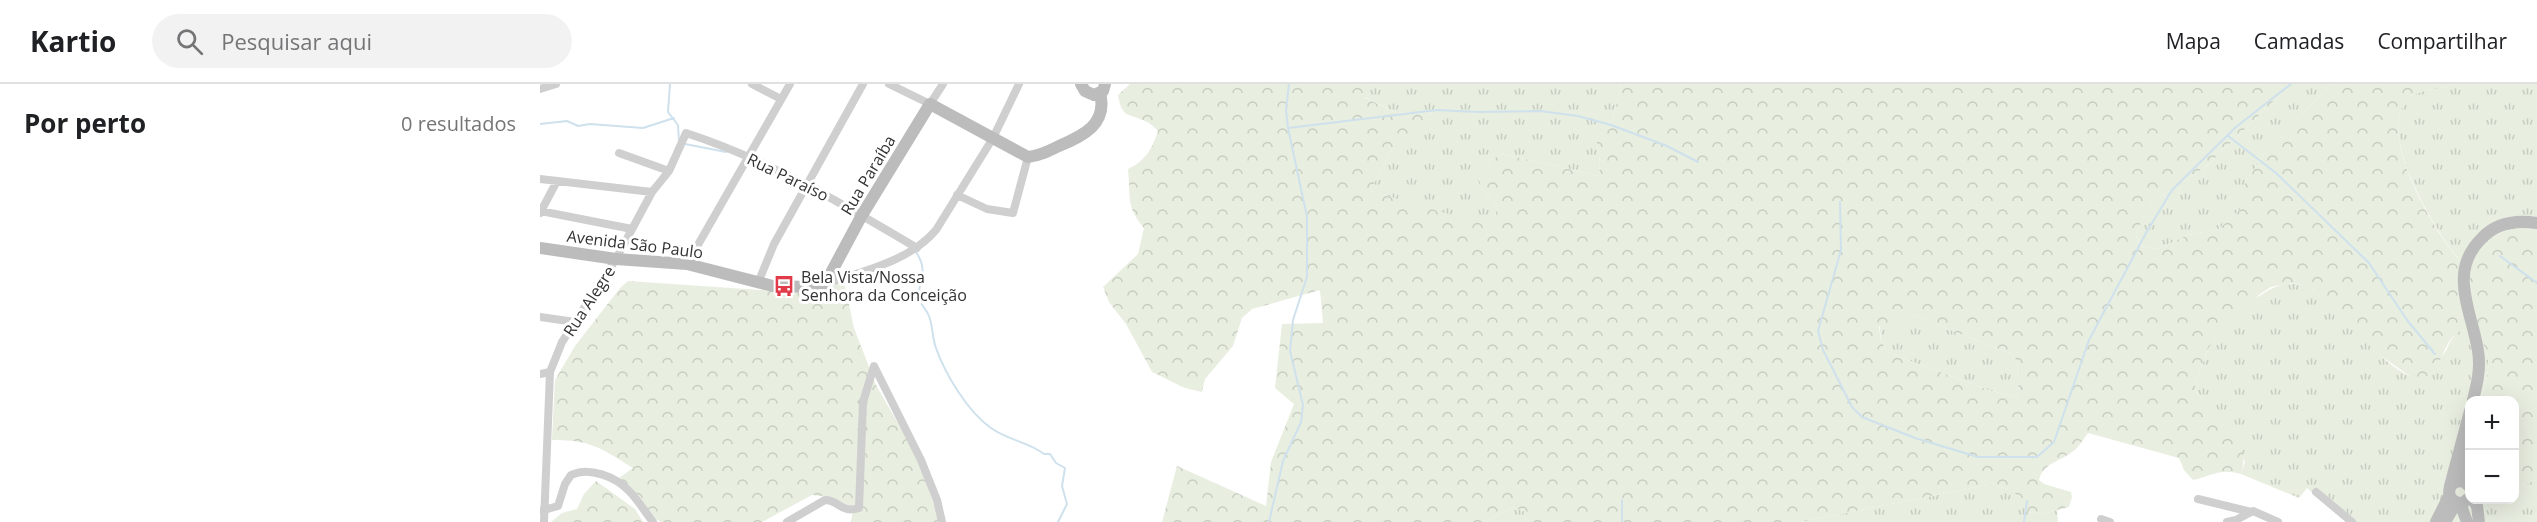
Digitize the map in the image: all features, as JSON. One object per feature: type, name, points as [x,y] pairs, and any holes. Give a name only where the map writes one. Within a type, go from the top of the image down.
[{"type":"street","points":[[540,89],[556,84]]},
{"type":"street","points":[[752,84],[781,99]]},
{"type":"street","points":[[687,264],[790,84]]},
{"type":"street","points":[[758,283],[774,244],[863,84]]},
{"type":"street","points":[[889,84],[1028,157],[1079,139],[1086,133],[1103,108],[1103,88]]},
{"type":"street","name":"Rua Paraíba","points":[[825,284],[862,215],[943,84]]},
{"type":"street","name":"Avenida São Paulo","points":[[540,248],[616,259],[687,264],[758,283],[790,286],[825,284],[917,248],[936,230],[993,138],[1019,84]]},
{"type":"street","points":[[1081,84],[1088,94],[1094,95],[1103,88]]},
{"type":"street","name":"Rua Paraíso","points":[[686,133],[748,156],[808,185],[917,248]]},
{"type":"street","name":"Rua Alegre","points":[[550,372],[556,354],[616,259],[652,192],[669,171],[686,133]]},
{"type":"street","points":[[618,153],[669,171]]},
{"type":"street","points":[[957,195],[987,208],[1013,213],[1028,157]]},
{"type":"street","points":[[540,178],[652,192]]},
{"type":"street","points":[[556,181],[540,211],[632,229]]},
{"type":"street","points":[[2474,396],[2479,367],[2478,351],[2464,289],[2464,273],[2468,257],[2477,243],[2493,228],[2514,223],[2537,223]]},
{"type":"street","points":[[540,317],[575,322]]},
{"type":"street","points":[[787,522],[825,500],[830,500],[846,509],[860,508],[863,402],[874,366],[921,460],[937,500],[942,522]]},
{"type":"street","points":[[540,374],[550,372],[544,430],[542,510],[544,522]]},
{"type":"street","points":[[2445,522],[2460,497],[2462,436],[2465,425]]},
{"type":"street","points":[[2462,436],[2465,460]]},
{"type":"street","points":[[542,510],[558,506],[565,484],[571,475],[589,471],[612,479],[628,489],[653,522]]},
{"type":"street","points":[[2465,483],[2459,480],[2460,497],[2467,522]]},
{"type":"street","points":[[2316,492],[2352,522]]},
{"type":"street","points":[[2436,522],[2460,497]]},
{"type":"street","points":[[2460,497],[2477,506],[2479,522]]},
{"type":"street","points":[[2198,499],[2258,512],[2278,522]]},
{"type":"street","points":[[2227,522],[2251,512]]},
{"type":"street","points":[[2101,519],[2110,522]]},
{"type":"green space","points":[[1130,84],[1374,84],[1364,97],[1394,112],[1430,113],[1435,116],[1394,145],[1370,191],[1490,226],[1498,207],[1482,189],[1479,179],[1492,159],[1503,154],[1599,176],[1600,161],[1596,139],[1613,119],[1621,84],[2291,84],[2207,166],[2152,202],[2135,235],[2142,246],[2158,249],[2188,235],[2219,229],[2245,205],[2245,182],[2264,155],[2331,84],[2455,84],[2417,93],[2407,100],[2399,116],[2399,136],[2404,160],[2425,209],[2462,263],[2495,236],[2513,229],[2537,228],[2537,479],[2519,486],[2519,396],[2481,396],[2487,375],[2488,358],[2482,342],[2471,333],[2463,330],[2455,334],[2429,374],[2421,378],[2411,377],[2377,353],[2313,289],[2288,283],[2271,287],[2260,294],[2209,347],[2195,384],[2195,390],[2236,439],[2243,462],[2241,474],[2222,472],[2193,480],[2184,470],[2179,458],[2088,433],[2079,446],[2048,466],[2041,474],[2039,480],[2044,484],[2071,492],[2072,497],[2069,507],[2042,514],[2028,512],[2019,497],[2009,490],[1992,484],[1800,522],[1526,522],[1524,511],[1513,508],[1484,522],[1162,522],[1177,466],[1266,506],[1271,462],[1294,404],[1275,388],[1282,324],[1323,323],[1320,290],[1252,309],[1242,318],[1233,346],[1205,379],[1202,392],[1185,388],[1152,372],[1126,324],[1109,302],[1103,287],[1138,254],[1144,228],[1131,207],[1128,169],[1148,153],[1158,131],[1147,122],[1126,114],[1118,95]],"holes":[[[1912,315],[2012,354],[2017,361],[2019,398],[1988,390],[1889,353],[1881,342],[1879,326],[1895,332]]]},
{"type":"green space","points":[[1374,84],[1621,84],[1613,119],[1596,139],[1600,161],[1599,176],[1503,154],[1492,159],[1479,179],[1482,189],[1498,207],[1490,227],[1370,191],[1394,145],[1434,116],[1430,113],[1394,112],[1363,96]]},
{"type":"green space","points":[[2291,84],[2331,84],[2264,155],[2245,182],[2245,205],[2219,229],[2188,235],[2158,249],[2142,246],[2135,235],[2152,202],[2207,166]]},
{"type":"green space","points":[[2455,84],[2537,84],[2537,228],[2481,248],[2462,263],[2439,231],[2413,184],[2399,136],[2399,116],[2407,100],[2423,91]]},
{"type":"green space","points":[[628,281],[804,293],[844,281],[854,328],[876,385],[919,460],[940,522],[851,522],[853,508],[829,497],[812,495],[762,522],[661,522],[648,514],[619,478],[633,468],[595,446],[552,440],[555,380],[575,346]]},
{"type":"green space","points":[[2287,283],[2314,290],[2339,311],[2383,358],[2411,377],[2439,359],[2459,331],[2468,331],[2482,342],[2488,358],[2488,366],[2481,396],[2465,396],[2465,504],[2519,504],[2519,486],[2537,479],[2537,522],[2346,522],[2307,488],[2299,498],[2241,474],[2245,462],[2222,422],[2195,390],[2195,384],[2209,347],[2238,315],[2265,292]]},
{"type":"green space","points":[[1912,315],[2012,354],[2017,361],[2019,398],[1988,390],[1889,353],[1881,342],[1880,325],[1895,332]]},
{"type":"green space","points":[[596,481],[635,509],[643,522],[551,522],[562,513],[577,509],[584,494]]},
{"type":"green space","points":[[1992,484],[2019,496],[2028,512],[2042,514],[2057,510],[2058,522],[1800,522]]},
{"type":"green space","points":[[1513,508],[1524,511],[1526,522],[1484,522]]},
{"type":"waterway","points":[[670,84],[668,112],[678,125],[679,142]]},
{"type":"waterway","points":[[1269,522],[1283,461],[1301,422],[1303,405],[1290,351],[1293,320],[1307,277],[1307,217],[1288,128],[1286,110],[1289,84]]},
{"type":"waterway","points":[[1840,202],[1841,250],[1818,331],[1823,350],[1852,407],[1862,417],[1915,438],[1978,457],[2037,457],[2054,442],[2089,340],[2146,233],[2172,190],[2236,127],[2291,84]]},
{"type":"waterway","points":[[1288,128],[1437,110],[1540,111],[1578,116],[1611,125],[1667,146],[1698,162]]},
{"type":"waterway","points":[[540,124],[567,121],[578,126],[590,124],[643,128],[674,118]]},
{"type":"waterway","points":[[2228,136],[2276,173],[2369,263],[2407,320],[2435,354]]},
{"type":"waterway","points":[[685,144],[726,152]]},
{"type":"waterway","points":[[916,252],[923,272],[919,288],[920,300],[929,316],[940,358],[958,392],[982,421],[991,428],[1044,454],[1050,454],[1056,463],[1065,468],[1062,486],[1067,504],[1058,522]]},
{"type":"waterway","points":[[2500,256],[2537,283]]},
{"type":"waterway","points":[[1622,500],[1622,522]]},
{"type":"waterway","points":[[2024,522],[2027,501]]},
{"type":"place","name":"Bela Vista/Nossa Senhora da Conceição","points":[[784,286]]}]
